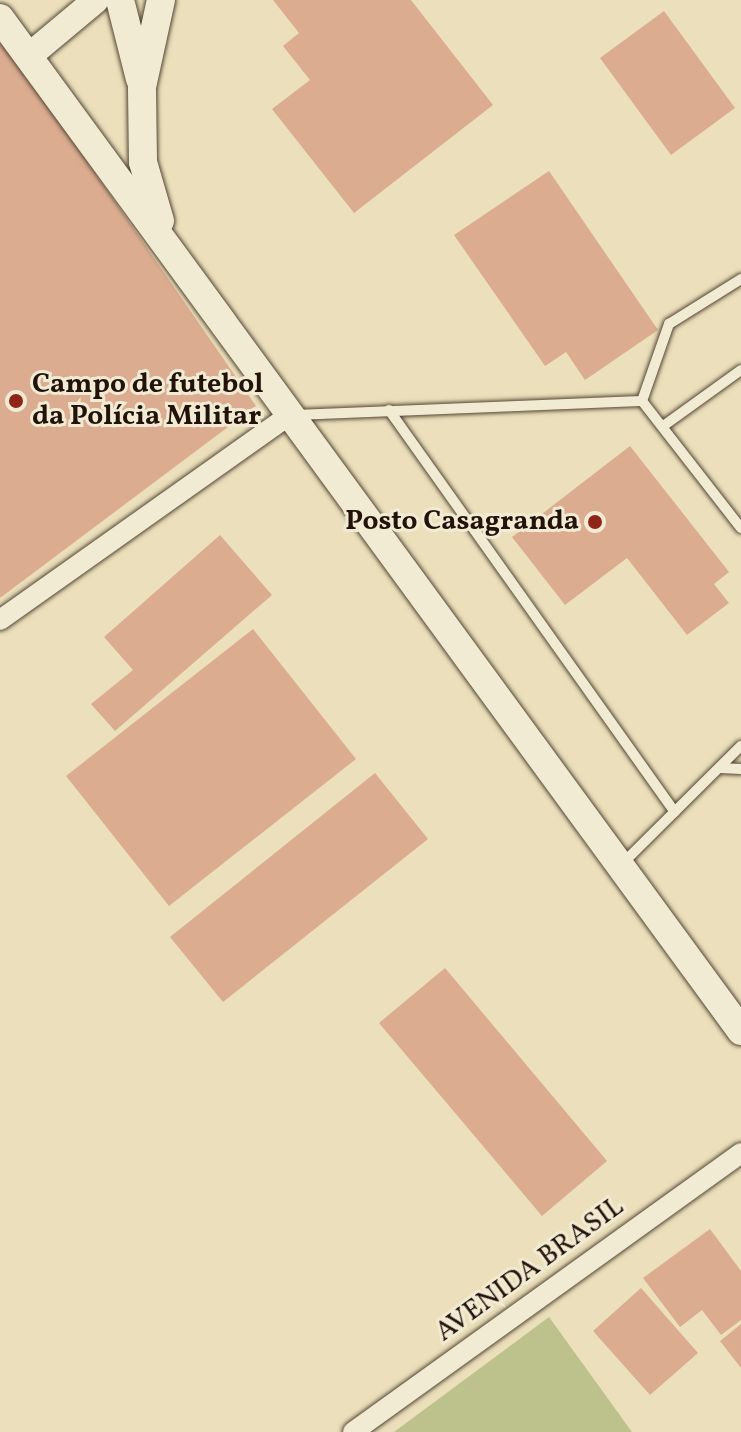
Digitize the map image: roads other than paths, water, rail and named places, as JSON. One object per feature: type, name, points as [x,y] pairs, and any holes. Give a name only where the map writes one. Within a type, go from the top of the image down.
[{"type":"main road","points":[[120,0],[142,87]]},
{"type":"main road","points":[[161,0],[142,87],[143,162],[165,237]]},
{"type":"main road","points":[[0,18],[165,237],[288,416],[741,1031]]},
{"type":"street","points":[[29,56],[96,0]]},
{"type":"street","points":[[0,620],[288,416]]},
{"type":"street","name":"AVENIDA BRASIL","points":[[353,1432],[737,1163]]},
{"type":"lane","points":[[642,401],[669,324],[741,279]]},
{"type":"lane","points":[[666,424],[741,370]]},
{"type":"lane","points":[[288,416],[642,401],[666,424],[741,528]]},
{"type":"lane","points":[[389,410],[675,812]]},
{"type":"lane","points":[[621,866],[741,746]]},
{"type":"lane","points":[[720,768],[741,769]]},
{"type":"place","name":"Campo de futebol da Polícia Militar","points":[[16,401]]},
{"type":"place","name":"Posto Casagranda","points":[[595,522]]}]
